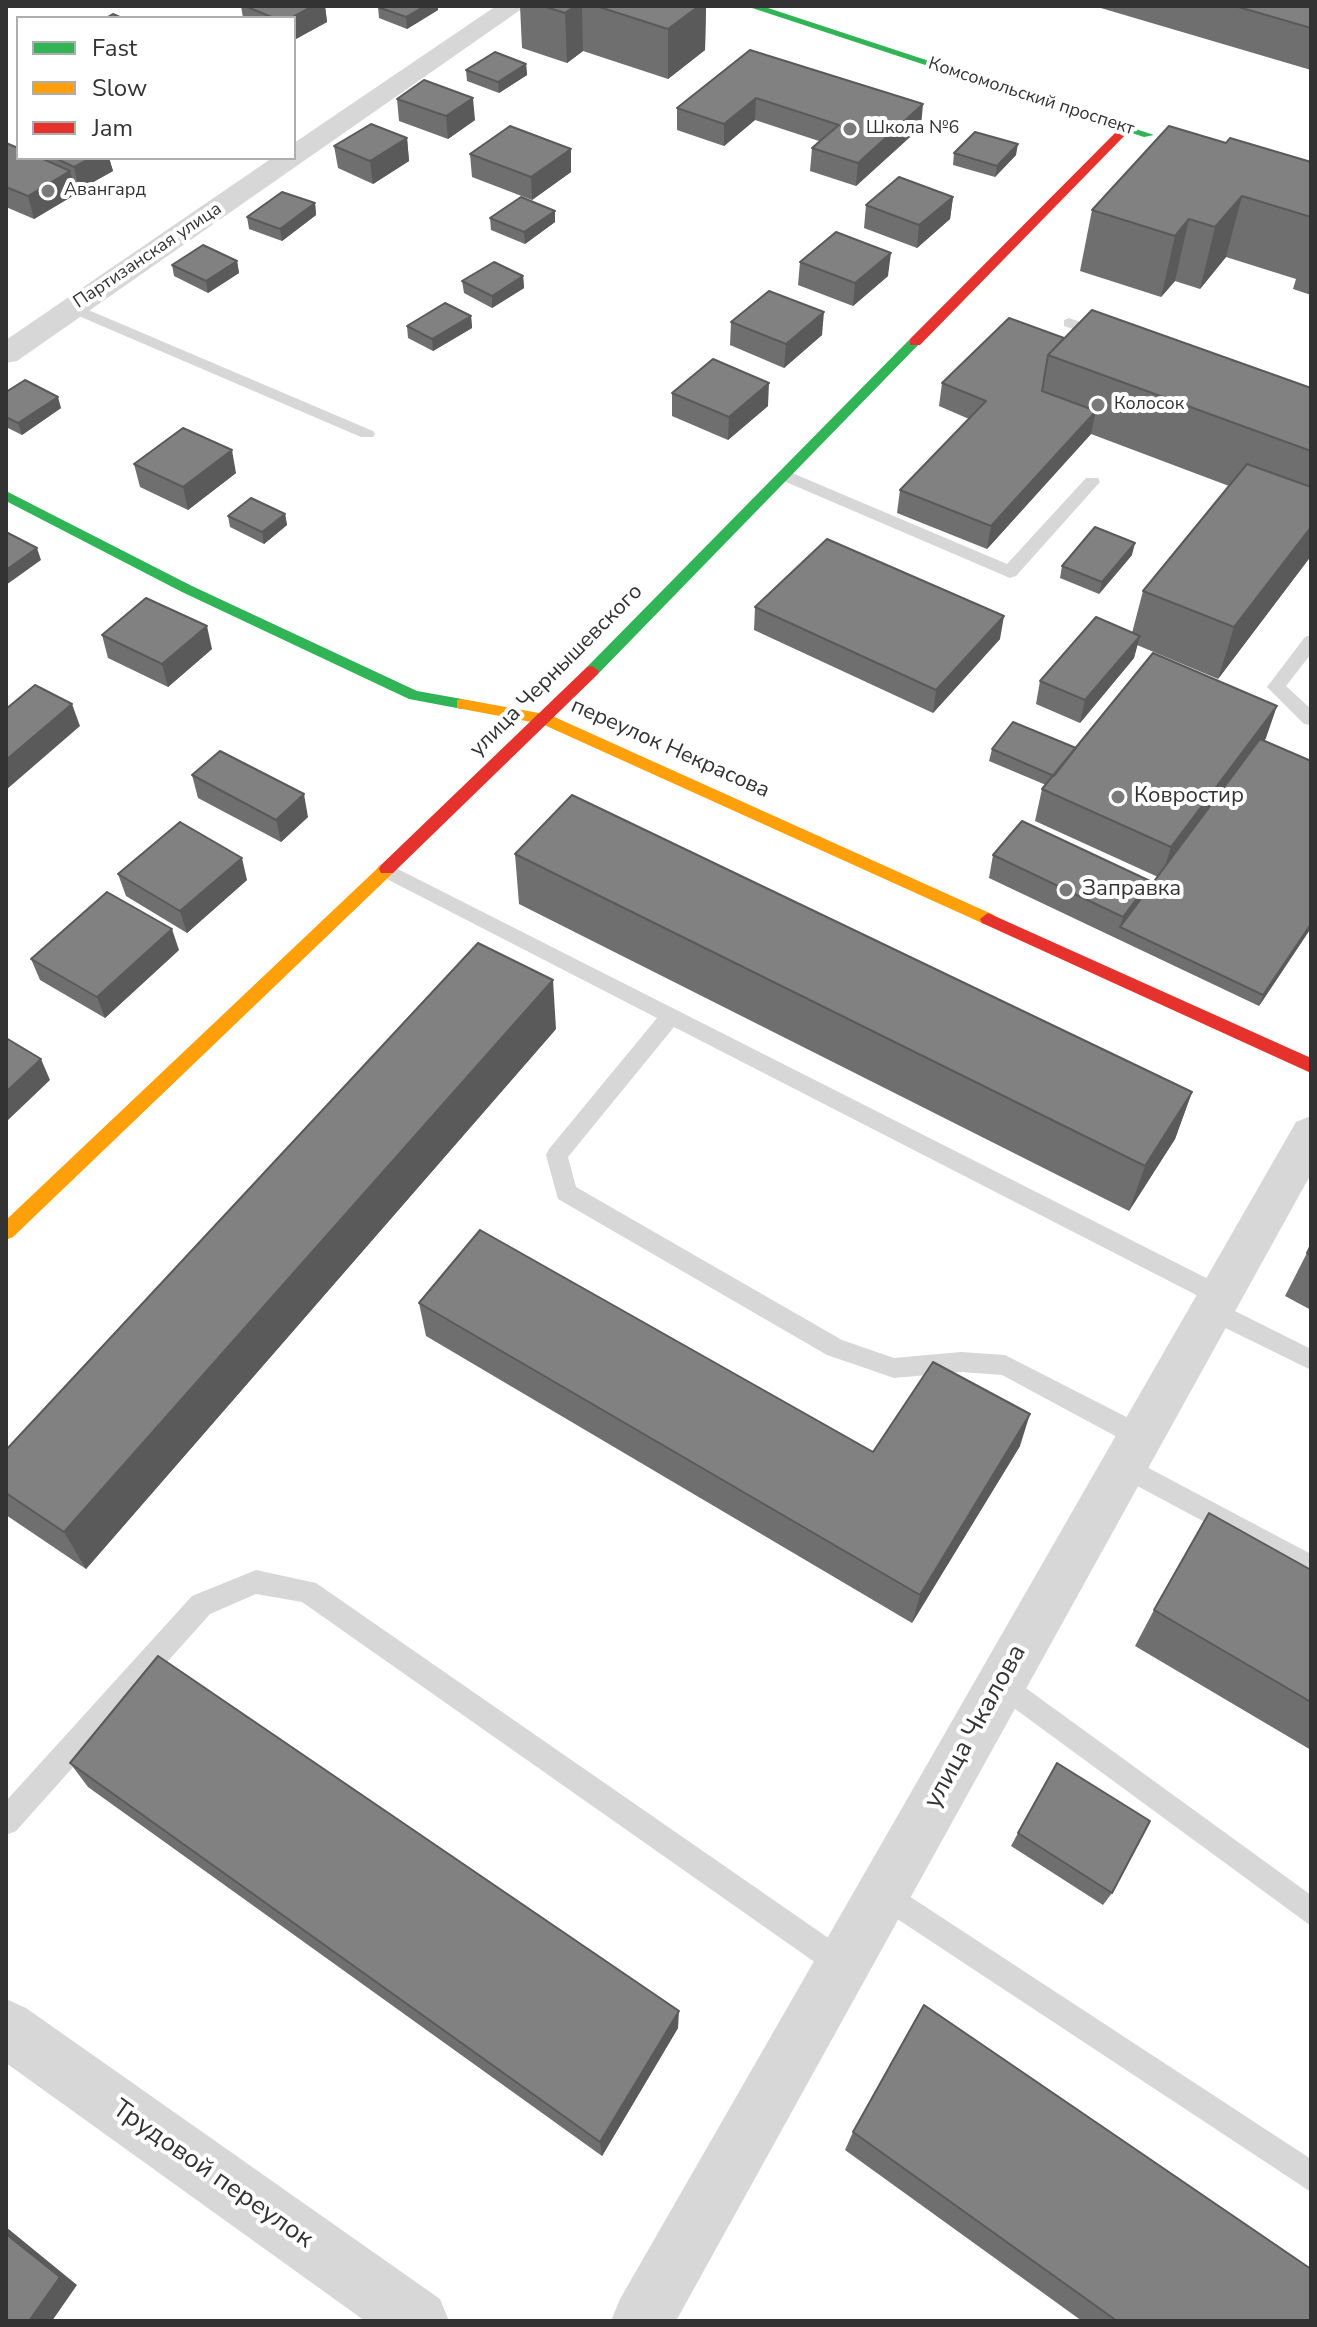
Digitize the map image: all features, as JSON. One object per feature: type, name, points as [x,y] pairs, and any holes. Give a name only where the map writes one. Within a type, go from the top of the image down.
[{"type":"street","name":"Партизанская улица","points":[[296,154],[513,6]]},
{"type":"street","name":"Комсомольский проспект","points":[[751,6],[1168,141]]},
{"type":"street","name":"улица Чернышевского","points":[[6,1232],[545,719],[1126,128]]},
{"type":"street","name":"Партизанская улица","points":[[6,354],[288,160]]},
{"type":"street","name":"переулок Некрасова","points":[[6,495],[187,589],[414,695],[545,719],[1311,1066]]},
{"type":"street","name":"улица Чкалова","points":[[642,2321],[1311,1134]]},
{"type":"street","name":"Трудовой переулок","points":[[6,2028],[418,2321]]},
{"type":"lane","points":[[72,308],[367,434]]},
{"type":"lane","points":[[1069,323],[1112,338]]},
{"type":"lane","points":[[785,475],[1010,572],[1092,482]]},
{"type":"lane","points":[[1311,641],[1276,687],[1311,719]]},
{"type":"lane","points":[[386,870],[672,1015],[1216,1303],[1311,1360]]},
{"type":"lane","points":[[672,1015],[557,1155],[566,1192],[835,1348],[894,1368],[961,1362],[1005,1365],[1311,1567]]},
{"type":"lane","points":[[6,1821],[201,1605],[256,1582],[307,1591],[843,1965]]},
{"type":"lane","points":[[1001,1683],[1311,1912]]},
{"type":"lane","points":[[883,1893],[1311,2177]]},
{"type":"building","points":[[245,6],[313,6],[295,16],[269,16]]},
{"type":"building","points":[[379,6],[425,6],[406,17]]},
{"type":"building","points":[[543,6],[575,6],[565,13]]},
{"type":"building","points":[[596,6],[699,6],[668,29]]},
{"type":"building","points":[[1235,6],[1311,6],[1311,28]]},
{"type":"building","points":[[750,50],[923,104],[858,163],[812,148],[839,125],[756,98],[724,124],[677,108]]},
{"type":"building","points":[[495,52],[526,64],[498,82],[466,70]]},
{"type":"building","points":[[424,80],[473,98],[446,116],[397,99]]},
{"type":"building","points":[[371,124],[407,138],[370,161],[334,146]]},
{"type":"building","points":[[510,126],[571,149],[531,177],[470,154]]},
{"type":"building","points":[[1169,126],[1226,143],[1230,138],[1311,162],[1311,217],[1242,196],[1215,227],[1189,219],[1175,236],[1092,210]]},
{"type":"building","points":[[975,132],[1018,144],[997,166],[954,153]]},
{"type":"building","points":[[6,143],[16,147],[16,160],[45,160],[70,171],[28,196],[6,187]]},
{"type":"building","points":[[59,160],[87,160],[74,167]]},
{"type":"building","points":[[899,177],[953,197],[919,225],[866,205]]},
{"type":"building","points":[[282,192],[315,203],[280,229],[247,217]]},
{"type":"building","points":[[521,197],[555,211],[524,232],[490,218]]},
{"type":"building","points":[[836,232],[891,253],[855,283],[800,262]]},
{"type":"building","points":[[203,245],[237,261],[206,281],[172,265]]},
{"type":"building","points":[[494,262],[523,276],[492,296],[462,281]]},
{"type":"building","points":[[769,291],[824,312],[786,344],[731,322]]},
{"type":"building","points":[[445,303],[471,316],[432,339],[407,326]]},
{"type":"building","points":[[1092,310],[1311,388],[1311,451],[1048,355]]},
{"type":"building","points":[[1009,318],[1064,338],[1048,355],[1042,391],[1096,411],[991,526],[900,490],[986,401],[942,383]]},
{"type":"building","points":[[713,359],[769,383],[729,417],[672,393]]},
{"type":"building","points":[[25,380],[58,397],[18,423],[6,417],[6,392]]},
{"type":"building","points":[[183,428],[232,450],[183,487],[134,464]]},
{"type":"building","points":[[1247,464],[1311,487],[1311,527],[1234,627],[1143,591]]},
{"type":"building","points":[[251,498],[285,514],[262,532],[228,516]]},
{"type":"building","points":[[1095,527],[1135,543],[1102,582],[1062,566]]},
{"type":"building","points":[[6,532],[37,548],[6,570]]},
{"type":"building","points":[[827,539],[1004,616],[936,690],[755,607]]},
{"type":"building","points":[[146,598],[207,626],[162,664],[102,635]]},
{"type":"building","points":[[1096,617],[1140,636],[1085,700],[1040,681]]},
{"type":"building","points":[[1153,653],[1277,706],[1171,847],[1042,789]]},
{"type":"building","points":[[35,685],[72,704],[6,760],[6,709]]},
{"type":"building","points":[[1013,722],[1076,748],[1054,776],[992,749]]},
{"type":"building","points":[[1260,739],[1311,761],[1311,924],[1263,995],[1120,927]]},
{"type":"building","points":[[220,751],[304,794],[276,820],[192,775]]},
{"type":"building","points":[[572,795],[1192,1092],[1145,1166],[515,854]]},
{"type":"building","points":[[1022,821],[1150,881],[1123,917],[993,855]]},
{"type":"building","points":[[180,822],[242,858],[180,911],[118,874]]},
{"type":"building","points":[[107,892],[172,929],[97,997],[31,959]]},
{"type":"building","points":[[478,943],[553,980],[64,1532],[6,1493],[6,1450]]},
{"type":"building","points":[[6,1038],[41,1059],[6,1092]]},
{"type":"building","points":[[480,1230],[873,1452],[933,1362],[1030,1414],[920,1595],[419,1303]]},
{"type":"building","points":[[1209,1513],[1311,1570],[1311,1702],[1154,1610]]},
{"type":"building","points":[[158,1656],[679,2011],[600,2142],[70,1763]]},
{"type":"building","points":[[1057,1763],[1150,1821],[1112,1893],[1018,1833]]},
{"type":"building","points":[[924,2005],[1311,2269],[1311,2321],[1117,2321],[853,2132]]},
{"type":"building","points":[[6,2234],[60,2277],[29,2321],[6,2321]]},
{"type":"traffic: fast","points":[[751,6],[1148,135]]},
{"type":"traffic: fast","points":[[592,671],[915,342]]},
{"type":"traffic: fast","points":[[6,495],[187,589],[414,695],[462,704]]},
{"type":"traffic: slow","points":[[462,704],[545,719],[988,919]]},
{"type":"traffic: slow","points":[[6,1232],[387,869]]},
{"type":"traffic: jam","points":[[915,342],[1126,128]]},
{"type":"traffic: jam","points":[[387,869],[592,671]]},
{"type":"traffic: jam","points":[[988,919],[1311,1066]]},
{"type":"place","name":"Школа №6","points":[[850,129]]},
{"type":"place","name":"Авангард","points":[[48,191]]},
{"type":"place","name":"Колосок","points":[[1098,405]]},
{"type":"place","name":"Ковростир","points":[[1118,797]]},
{"type":"place","name":"Заправка","points":[[1066,890]]}]
